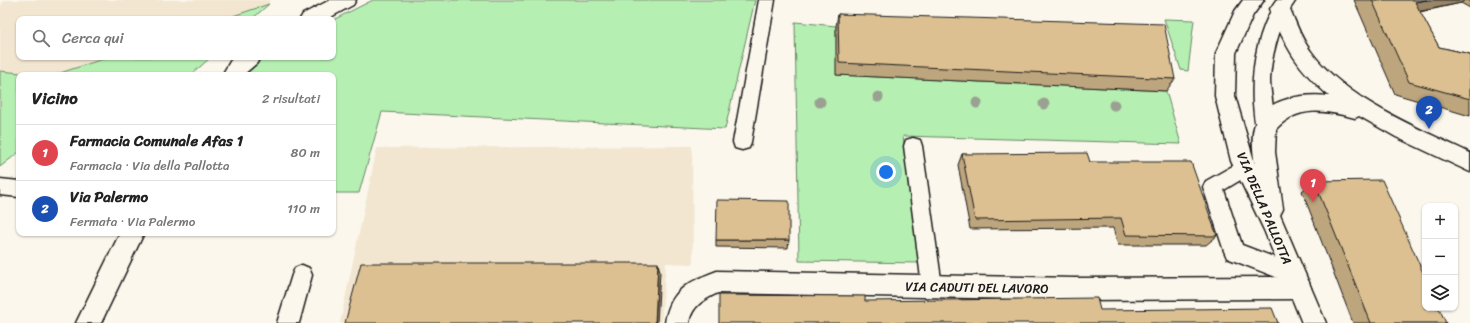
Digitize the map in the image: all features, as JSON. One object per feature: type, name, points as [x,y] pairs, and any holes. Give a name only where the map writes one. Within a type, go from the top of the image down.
[{"type":"main road","points":[[316,16],[346,0]]},
{"type":"main road","name":"VIA DELLA PALLOTTA","points":[[1254,0],[1245,11],[1226,53],[1225,96],[1245,167],[1275,228],[1314,323]]},
{"type":"main road","points":[[1283,4],[1290,35],[1305,58],[1337,91],[1370,112],[1470,163]]},
{"type":"main road","points":[[234,72],[238,66],[246,60]]},
{"type":"main road","points":[[1275,228],[1264,152],[1265,126],[1280,112],[1296,105],[1333,103],[1370,112]]},
{"type":"main road","points":[[88,323],[131,236]]},
{"type":"main road","name":"VIA CADUTI DEL LAVORO","points":[[677,323],[678,313],[691,293],[717,282],[1075,289],[1296,281]]},
{"type":"lane","points":[[742,142],[768,0]]},
{"type":"lane","points":[[1265,126],[1260,96],[1261,64],[1274,20],[1283,4]]},
{"type":"lane","points":[[913,146],[932,286]]},
{"type":"lane","points":[[1245,167],[1213,187],[1234,251],[1296,281]]},
{"type":"lane","points":[[0,187],[16,189]]},
{"type":"lane","points":[[288,323],[302,275]]},
{"type":"shaded area","points":[[4,0],[269,0],[269,4],[233,16],[16,16],[16,60],[100,60],[63,72],[0,71],[0,7]]},
{"type":"shaded area","points":[[692,146],[693,264],[666,263],[661,323],[340,323],[377,148]]},
{"type":"green space","points":[[373,0],[755,0],[725,129],[382,112],[359,193],[336,193],[336,72],[246,72],[250,65],[259,60],[336,60],[336,18]]},
{"type":"green space","points":[[269,4],[255,16],[233,16]]},
{"type":"green space","points":[[1164,19],[1194,20],[1188,71],[1181,70]]},
{"type":"green space","points":[[795,22],[836,26],[837,75],[1166,91],[1181,144],[903,136],[920,263],[799,261]]},
{"type":"green space","points":[[100,60],[208,60],[194,72],[63,72]]},
{"type":"green space","points":[[0,71],[16,73],[16,154],[0,167]]},
{"type":"building","points":[[1372,0],[1427,0],[1415,2],[1439,47],[1470,54],[1470,99],[1409,82]]},
{"type":"building","points":[[838,14],[1164,24],[1175,79],[839,63]]},
{"type":"building","points":[[1087,153],[1090,162],[1191,162],[1217,236],[1126,235],[1121,218],[975,220],[962,154]]},
{"type":"building","points":[[1382,180],[1422,270],[1422,311],[1440,311],[1446,323],[1371,323],[1314,181]]},
{"type":"building","points":[[717,200],[789,201],[789,240],[716,240]]},
{"type":"building","points":[[361,263],[658,263],[655,323],[345,323]]},
{"type":"building","points":[[719,295],[865,296],[865,301],[1097,298],[1100,310],[1272,308],[1278,323],[719,323]]},
{"type":"place","name":"Via Palermo","points":[[1429,129]]},
{"type":"place","name":"Farmacia Comunale Afas 1","points":[[1313,202]]}]
